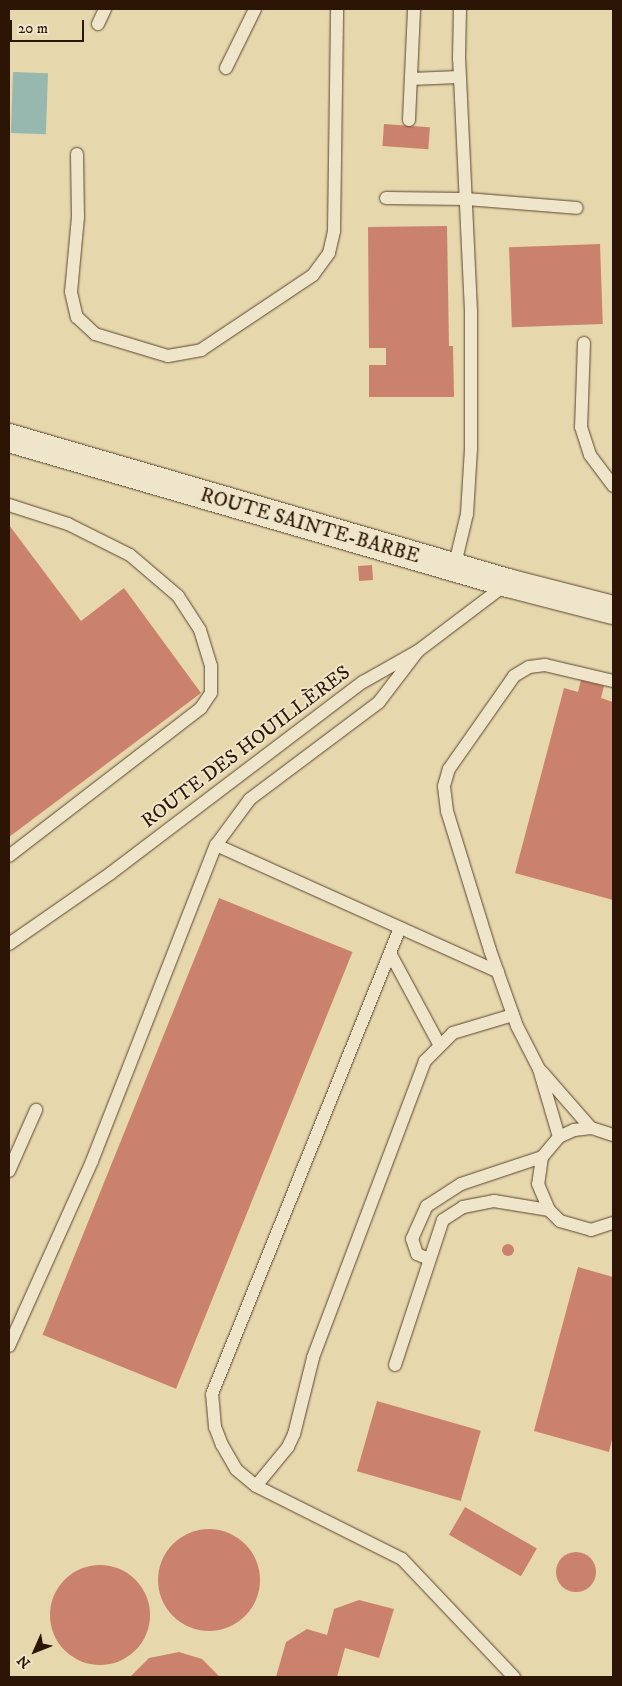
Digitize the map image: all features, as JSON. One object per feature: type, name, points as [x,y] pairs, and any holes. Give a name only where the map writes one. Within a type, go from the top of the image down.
[{"type":"main road","name":"ROUTE SAINTE-BARBE","points":[[9,438],[508,584],[613,610]]},
{"type":"lane","points":[[98,24],[105,9]]},
{"type":"lane","points":[[226,68],[255,9]]},
{"type":"lane","points":[[77,154],[78,217],[71,292],[77,317],[94,334],[168,356],[201,350],[313,275],[329,253],[334,231],[337,9]]},
{"type":"lane","points":[[409,120],[414,9]]},
{"type":"lane","points":[[454,568],[467,514],[472,449],[471,311],[460,77],[460,9]]},
{"type":"lane","points":[[411,79],[460,77]]},
{"type":"lane","points":[[386,198],[466,199],[577,208]]},
{"type":"lane","points":[[584,343],[581,427],[590,455],[613,486]]},
{"type":"lane","points":[[9,505],[68,524],[130,555],[178,596],[200,630],[210,666],[212,692],[201,708],[9,856]]},
{"type":"lane","name":"ROUTE DES HOUILLÈRES","points":[[9,944],[111,873],[363,682],[418,651],[508,584]]},
{"type":"lane","points":[[9,1346],[92,1161],[216,845],[250,799],[380,702],[418,651]]},
{"type":"lane","points":[[559,1137],[539,1069],[513,1015],[498,972],[447,811],[444,786],[449,769],[514,676],[529,667],[545,665],[613,681]]},
{"type":"lane","points":[[216,845],[498,972]]},
{"type":"lane","points":[[400,928],[212,1394],[216,1427],[222,1445],[236,1468],[256,1486],[402,1559],[514,1677]]},
{"type":"lane","points":[[390,953],[439,1044]]},
{"type":"lane","points":[[256,1486],[288,1447],[294,1434],[316,1349],[425,1061],[439,1044],[468,1027],[513,1015]]},
{"type":"lane","points":[[539,1069],[591,1128]]},
{"type":"lane","points":[[9,1171],[36,1110]]},
{"type":"lane","points":[[429,1259],[417,1254],[412,1238],[428,1206],[461,1184],[542,1157],[559,1137],[574,1130],[591,1128],[612,1133]]},
{"type":"lane","points":[[542,1157],[538,1184],[548,1210],[560,1221],[575,1228],[591,1230],[613,1223]]},
{"type":"lane","points":[[395,1364],[443,1220],[463,1207],[494,1202],[548,1210]]},
{"type":"water","points":[[13,72],[48,73],[46,134],[11,133]]},
{"type":"building","points":[[384,124],[430,127],[428,149],[382,146]]},
{"type":"building","points":[[447,226],[449,346],[453,346],[454,397],[369,397],[369,365],[386,365],[386,348],[369,348],[368,227]]},
{"type":"building","points":[[600,244],[603,324],[512,327],[509,247]]},
{"type":"building","points":[[9,525],[81,621],[124,588],[201,693],[9,837]]},
{"type":"building","points":[[372,565],[373,580],[359,581],[358,566]]},
{"type":"building","points":[[581,680],[604,686],[601,698],[613,702],[613,900],[515,873],[564,688],[578,692]]},
{"type":"building","points":[[219,898],[353,952],[176,1389],[43,1335]]},
{"type":"building","points":[[510,1244],[513,1245],[513,1255],[506,1256],[503,1255],[502,1248],[503,1245]]},
{"type":"building","points":[[578,1267],[613,1277],[613,1435],[609,1452],[534,1431]]},
{"type":"building","points":[[377,1401],[481,1431],[461,1501],[357,1471]]},
{"type":"building","points":[[465,1507],[537,1548],[521,1576],[449,1535]]},
{"type":"building","points":[[209,1529],[219,1530],[238,1537],[252,1551],[259,1570],[259,1590],[252,1609],[238,1623],[219,1630],[209,1631],[199,1630],[180,1623],[166,1609],[159,1590],[158,1580],[159,1570],[166,1551],[180,1537],[199,1530]]},
{"type":"building","points":[[580,1552],[587,1555],[593,1561],[596,1572],[595,1580],[587,1589],[580,1592],[572,1592],[565,1589],[557,1580],[556,1568],[559,1561],[568,1553]]},
{"type":"building","points":[[100,1565],[119,1569],[135,1580],[146,1596],[150,1615],[146,1634],[135,1650],[119,1661],[100,1665],[81,1661],[65,1650],[54,1634],[50,1615],[54,1596],[65,1580],[81,1569]]},
{"type":"building","points":[[359,1600],[394,1609],[379,1658],[345,1648],[337,1677],[276,1677],[286,1642],[307,1629],[327,1635],[334,1609]]},
{"type":"building","points":[[179,1652],[202,1659],[220,1677],[130,1677],[149,1658]]}]
